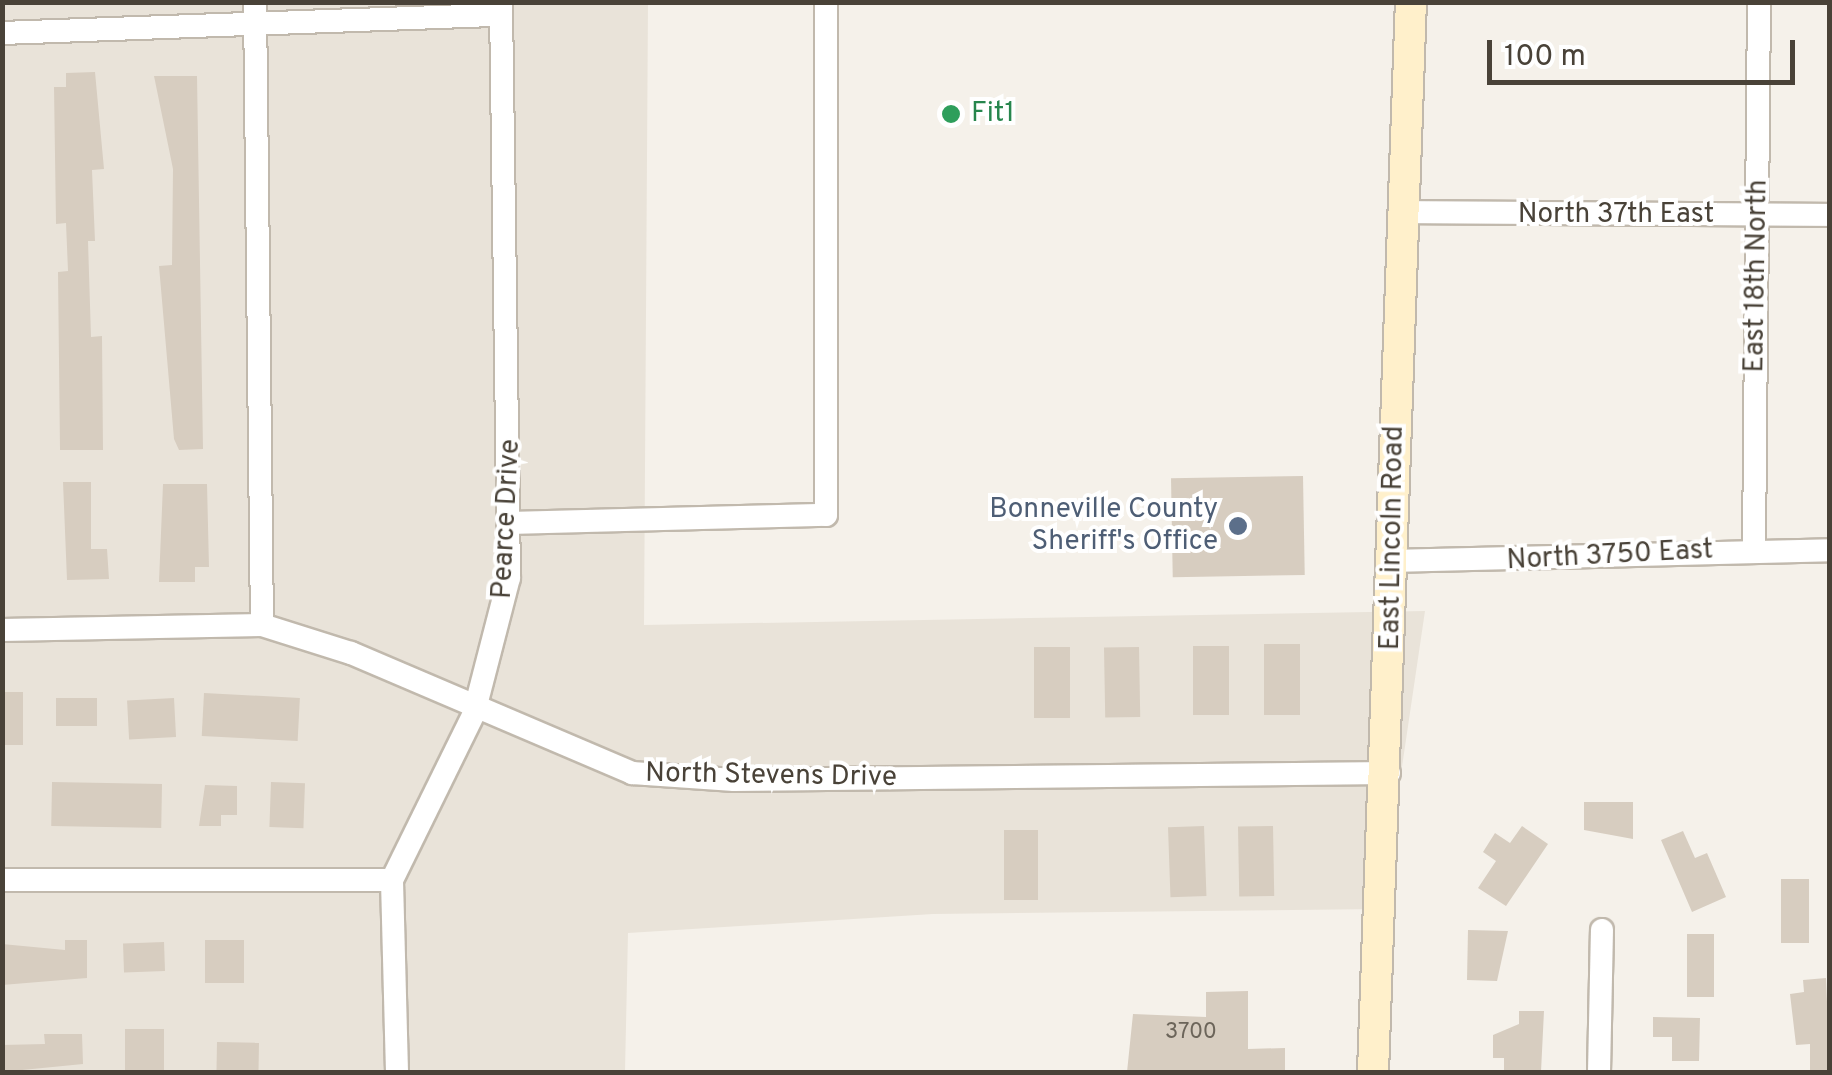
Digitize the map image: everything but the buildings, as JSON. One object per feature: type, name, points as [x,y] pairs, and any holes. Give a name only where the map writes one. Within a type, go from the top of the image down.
[{"type":"main road","name":"East Lincoln Road","points":[[1373,1072],[1389,773],[1391,561],[1411,2]]},
{"type":"street","points":[[510,523],[826,515],[826,2]]},
{"type":"street","name":"East 18th North","points":[[1754,549],[1760,2]]},
{"type":"street","points":[[2,34],[256,14],[501,9]]},
{"type":"street","name":"Pearce Drive","points":[[397,1072],[392,880],[474,713],[509,578],[501,9]]},
{"type":"street","points":[[256,14],[262,625]]},
{"type":"street","name":"North 37th East","points":[[1402,212],[1830,215]]},
{"type":"street","name":"North 3750 East","points":[[1391,561],[1830,550]]},
{"type":"street","name":"North Stevens Drive","points":[[2,630],[262,625],[351,654],[474,713],[632,773],[734,780],[1389,773]]},
{"type":"street","points":[[2,880],[392,880]]},
{"type":"street","points":[[1599,1072],[1602,930]]},
{"type":"shaded area","points":[[2,3],[648,3],[644,625],[1425,611],[1381,909],[933,914],[628,933],[625,1072],[3,1072]]},
{"type":"place","name":"Fit1","points":[[951,114]]},
{"type":"place","name":"Bonneville County Sheriff's Office","points":[[1238,526]]}]
